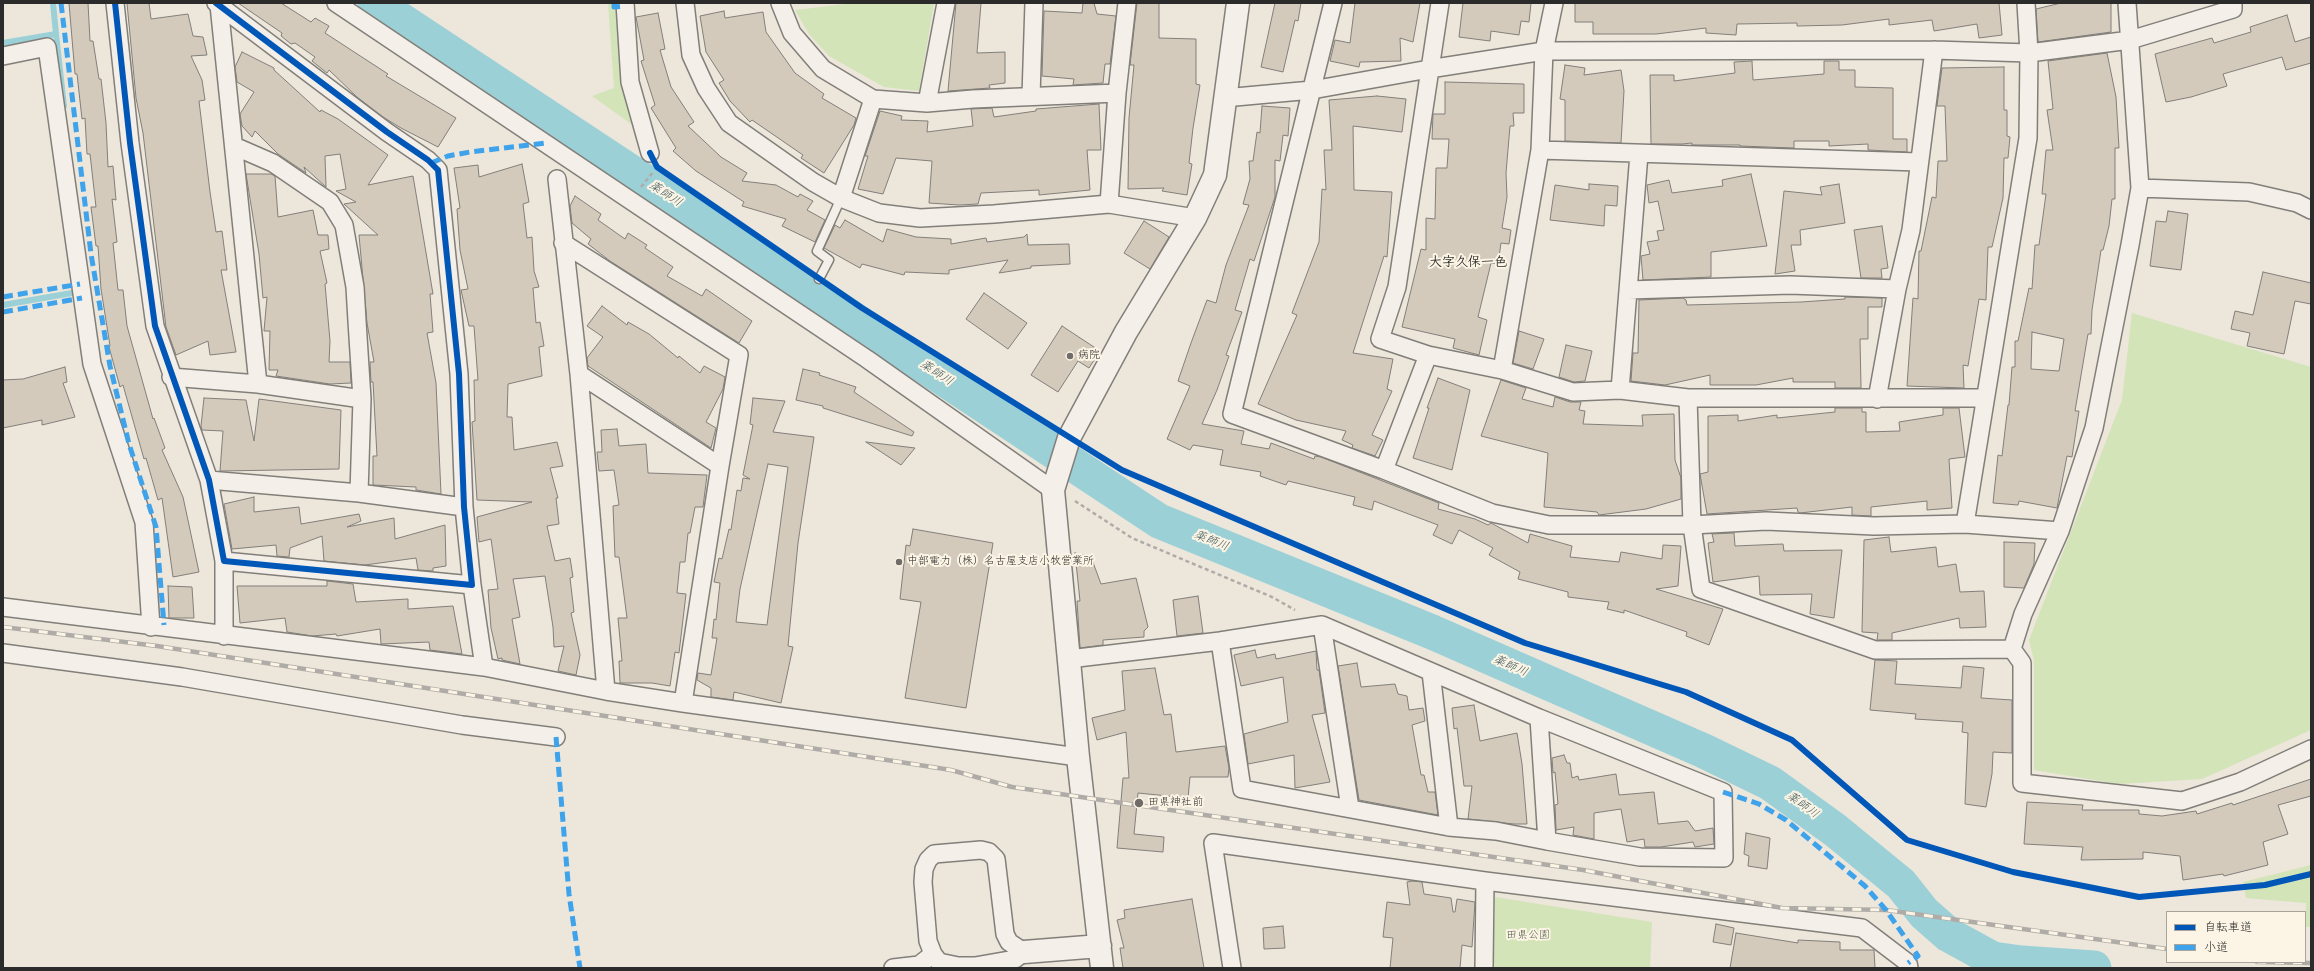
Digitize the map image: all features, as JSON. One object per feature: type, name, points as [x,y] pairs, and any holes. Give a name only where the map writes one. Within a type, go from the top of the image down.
[{"type":"street","points":[[115,3],[147,277],[155,326],[171,377],[209,480],[224,561],[224,636]]},
{"type":"street","points":[[336,3],[867,359],[1053,490]]},
{"type":"street","points":[[625,3],[630,82],[654,160]]},
{"type":"street","points":[[685,3],[691,55],[706,88],[729,123],[813,182],[841,198],[878,213],[920,218],[994,214],[1109,204],[1195,218]]},
{"type":"street","points":[[780,3],[792,33],[823,69],[873,98],[927,103],[1032,96],[1117,93]]},
{"type":"street","points":[[927,103],[946,3]]},
{"type":"street","points":[[1032,96],[1034,3]]},
{"type":"street","points":[[1109,204],[1117,93],[1127,3]]},
{"type":"street","points":[[1102,968],[1078,757],[1053,490],[1069,438],[1126,332],[1195,218],[1215,175],[1224,98],[1238,3]]},
{"type":"street","points":[[1333,3],[1232,414],[1384,470],[1492,512],[1549,525],[1692,525],[1766,521],[1874,526],[1965,524],[2060,531]]},
{"type":"street","points":[[1440,3],[1397,287],[1380,339],[1428,355],[1502,370],[1573,392],[1620,390],[1688,398],[1986,398]]},
{"type":"street","points":[[1502,370],[1540,150],[1544,51],[1554,3]]},
{"type":"street","points":[[1965,524],[2028,138],[2029,53],[2026,3]]},
{"type":"street","points":[[2012,649],[2023,614],[2060,531],[2094,428],[2140,188],[2127,3]]},
{"type":"street","points":[[1224,98],[1312,90],[1429,69],[1544,51],[1934,50],[2029,53],[2130,40],[2234,9],[2233,3]]},
{"type":"street","points":[[218,4],[258,384]]},
{"type":"street","points":[[218,4],[387,132],[428,160],[438,170],[459,374],[464,507],[472,585],[484,667]]},
{"type":"street","points":[[3,56],[47,47],[92,364],[144,522],[152,627]]},
{"type":"street","points":[[1876,399],[1897,289],[1911,230],[1934,50]]},
{"type":"street","points":[[841,198],[873,98]]},
{"type":"street","points":[[234,146],[273,163],[330,202],[344,225],[355,287],[362,399],[359,493]]},
{"type":"street","points":[[1540,150],[1919,162]]},
{"type":"street","points":[[1620,390],[1639,154]]},
{"type":"street","points":[[557,179],[563,243],[579,374],[606,691]]},
{"type":"street","points":[[2140,188],[2249,192],[2297,203],[2311,210]]},
{"type":"street","points":[[563,243],[739,355],[683,703]]},
{"type":"street","points":[[1628,290],[1790,285],[1897,289]]},
{"type":"street","points":[[1384,470],[1428,355]]},
{"type":"street","points":[[579,374],[720,466]]},
{"type":"street","points":[[171,377],[258,384],[362,399]]},
{"type":"street","points":[[1688,398],[1692,525],[1701,589],[1875,650],[2012,649]]},
{"type":"street","points":[[209,480],[359,493],[464,507]]},
{"type":"street","points":[[224,561],[472,585]]},
{"type":"street","points":[[3,607],[224,636],[484,667],[606,691],[683,703],[1078,757]]},
{"type":"street","points":[[1069,659],[1220,642],[1322,625],[1540,718],[1723,792],[1724,858],[1640,857],[1496,831],[1448,826],[1242,789],[1220,642]]},
{"type":"street","points":[[1322,625],[1350,808]]},
{"type":"street","points":[[2012,649],[2022,663],[2022,783],[2182,800],[2240,782],[2311,749]]},
{"type":"street","points":[[3,653],[182,677],[462,725],[556,738]]},
{"type":"street","points":[[1431,672],[1448,826]]},
{"type":"street","points":[[1540,718],[1547,841]]},
{"type":"street","points":[[1232,968],[1213,843],[1485,881],[1862,928],[1908,962],[1909,968]]},
{"type":"street","points":[[1024,952],[1009,942],[1007,938],[996,859],[989,852],[981,850],[934,854],[928,860],[923,882],[928,941],[933,954],[939,962],[946,964],[975,966],[1015,959],[1024,952],[1100,946]]},
{"type":"street","points":[[1484,968],[1485,881]]},
{"type":"street","points":[[893,968],[919,965],[933,954]]},
{"type":"lane","points":[[819,279],[829,260],[817,251],[841,198]]},
{"type":"path","points":[[631,201],[654,160]]},
{"type":"path","points":[[1053,490],[1085,507],[1132,538],[1272,597],[1322,625]]},
{"type":"green space","points":[[608,3],[614,3],[614,7],[625,6],[634,126],[592,96],[614,88]]},
{"type":"green space","points":[[854,3],[934,3],[919,91],[884,87],[829,56],[809,34],[795,10]]},
{"type":"green space","points":[[2132,313],[2311,367],[2311,730],[2202,779],[2118,784],[2034,770],[2034,660],[2029,640],[2122,400]]},
{"type":"green space","points":[[2311,865],[2311,927],[2306,927],[2306,903],[2246,898],[2243,882]]},
{"type":"green space","name":"田県公園","points":[[1495,897],[1652,922],[1650,968],[1493,968]]},
{"type":"building","points":[[69,3],[88,3],[90,41],[93,41],[99,79],[101,79],[106,123],[108,167],[113,166],[116,200],[112,199],[117,242],[113,243],[118,290],[123,290],[127,326],[153,419],[154,418],[165,448],[162,450],[183,497],[199,572],[173,577],[162,498],[158,500],[146,458],[144,459],[123,385],[120,387],[109,347],[101,289],[98,246],[96,246],[91,207],[96,207],[90,154],[87,154],[85,118],[82,119],[77,74],[75,74]]},
{"type":"building","points":[[127,3],[149,3],[151,19],[188,14],[193,36],[203,37],[207,55],[191,56],[202,80],[205,100],[199,101],[210,192],[216,232],[222,231],[227,270],[221,270],[236,352],[210,355],[208,341],[176,355],[166,327],[143,133],[136,98]]},
{"type":"building","points":[[238,3],[281,3],[311,22],[315,18],[329,26],[325,33],[388,74],[386,76],[456,118],[438,147],[401,128],[383,117],[357,97],[329,70],[327,73],[312,61],[315,57],[295,43],[291,44],[281,36],[282,33]]},
{"type":"building","points":[[956,3],[981,3],[977,53],[1005,52],[1005,83],[989,85],[990,88],[948,91]]},
{"type":"building","points":[[1083,3],[1094,3],[1097,14],[1116,16],[1110,64],[1105,64],[1103,83],[1073,85],[1074,79],[1042,76],[1044,11],[1082,13]]},
{"type":"building","points":[[1137,3],[1159,3],[1159,38],[1196,39],[1196,84],[1200,85],[1193,128],[1189,163],[1192,164],[1187,195],[1162,191],[1164,188],[1128,189],[1129,118],[1134,65],[1130,65]]},
{"type":"building","points":[[1275,3],[1301,3],[1298,21],[1295,20],[1283,72],[1261,67]]},
{"type":"building","points":[[1355,3],[1420,3],[1413,42],[1400,38],[1401,61],[1360,62],[1359,67],[1330,61],[1335,40],[1350,43]]},
{"type":"building","points":[[1463,3],[1531,3],[1529,22],[1521,21],[1519,35],[1491,31],[1490,41],[1459,37]]},
{"type":"building","points":[[1575,3],[1999,3],[2002,35],[1979,38],[1977,24],[1934,31],[1932,20],[1889,25],[1889,19],[1842,25],[1797,26],[1797,23],[1737,24],[1736,35],[1706,33],[1706,28],[1656,34],[1593,34],[1593,22],[1575,22]]},
{"type":"building","points":[[2061,3],[2111,3],[2111,32],[2038,42],[2036,9]]},
{"type":"building","points":[[724,11],[725,18],[763,12],[766,32],[795,73],[824,94],[822,98],[856,118],[854,125],[824,173],[801,158],[803,155],[752,120],[750,122],[730,101],[719,83],[724,80],[706,52],[700,16]]},
{"type":"building","points":[[658,13],[665,49],[660,50],[671,87],[694,122],[688,126],[721,157],[747,173],[742,181],[776,185],[798,197],[800,194],[813,201],[807,210],[825,220],[815,242],[782,226],[786,219],[742,206],[744,202],[696,171],[673,151],[676,148],[651,108],[655,105],[641,61],[644,60],[636,17]]},
{"type":"building","points":[[2287,15],[2295,42],[2311,37],[2311,63],[2286,70],[2282,57],[2223,74],[2227,86],[2191,97],[2166,102],[2155,54],[2212,38],[2214,43],[2251,32],[2250,27]]},
{"type":"building","points":[[242,52],[274,68],[274,70],[320,112],[321,110],[338,119],[388,155],[368,185],[413,176],[433,294],[430,294],[433,332],[427,333],[436,383],[441,494],[416,490],[416,487],[373,485],[373,456],[377,456],[373,382],[371,382],[370,362],[374,362],[367,323],[359,235],[378,235],[344,204],[356,202],[336,191],[346,189],[340,154],[325,156],[326,187],[304,167],[306,173],[278,154],[255,131],[252,137],[242,126],[240,114],[254,92],[237,82],[235,67]]},
{"type":"building","points":[[2107,53],[2116,97],[2119,148],[2115,148],[2115,199],[2112,199],[2109,226],[2103,250],[2101,250],[2092,310],[2091,334],[2088,334],[2075,411],[2079,411],[2072,457],[2067,456],[2057,508],[2019,501],[2018,505],[1993,503],[1998,455],[2002,456],[2009,405],[2012,367],[2015,367],[2015,341],[2018,341],[2029,288],[2032,289],[2035,245],[2039,245],[2046,194],[2042,194],[2046,150],[2053,150],[2047,110],[2053,109],[2048,61]],"holes":[[[2032,332],[2064,339],[2059,371],[2031,369]]]},
{"type":"building","points":[[1752,61],[1753,80],[1824,74],[1824,61],[1839,61],[1839,70],[1855,70],[1855,87],[1893,88],[1893,139],[1907,139],[1907,152],[1868,150],[1868,144],[1829,146],[1829,141],[1794,141],[1794,148],[1740,145],[1692,145],[1692,143],[1651,144],[1650,75],[1674,75],[1674,81],[1735,73],[1734,62]]},
{"type":"building","points":[[1565,65],[1585,68],[1584,75],[1621,70],[1624,91],[1621,143],[1565,141],[1565,100],[1560,99]]},
{"type":"building","points":[[2004,67],[2004,110],[2007,110],[2007,136],[2010,137],[2008,158],[2004,158],[2003,198],[1992,247],[1988,247],[1986,300],[1979,299],[1968,366],[1963,365],[1964,388],[1907,386],[1913,298],[1918,299],[1919,251],[1921,251],[1932,197],[1936,198],[1938,161],[1947,161],[1945,106],[1937,106],[1942,68]]},
{"type":"building","points":[[1445,82],[1524,84],[1524,113],[1513,113],[1514,126],[1510,126],[1506,173],[1507,197],[1502,228],[1511,230],[1509,244],[1501,243],[1498,264],[1491,263],[1478,317],[1487,320],[1479,355],[1453,348],[1455,339],[1402,327],[1421,249],[1426,250],[1426,218],[1435,219],[1436,168],[1447,168],[1449,139],[1432,139],[1433,114],[1445,114]]},
{"type":"building","points":[[1377,96],[1406,99],[1402,132],[1353,126],[1354,190],[1392,192],[1387,257],[1384,256],[1353,353],[1393,359],[1387,389],[1392,391],[1372,435],[1383,440],[1375,456],[1352,448],[1353,445],[1342,440],[1346,431],[1296,420],[1258,404],[1297,315],[1292,313],[1319,242],[1322,189],[1326,190],[1324,150],[1332,150],[1329,100]]},
{"type":"building","points":[[1099,104],[1101,150],[1087,150],[1090,190],[1039,195],[1039,190],[981,193],[978,204],[959,205],[929,203],[932,161],[896,158],[883,194],[858,189],[868,156],[865,156],[880,111],[902,116],[901,120],[928,121],[927,132],[973,126],[971,109],[992,108],[994,117],[1036,111],[1036,109]]},
{"type":"building","points":[[1262,106],[1290,108],[1288,136],[1283,135],[1280,161],[1275,160],[1275,197],[1254,261],[1250,259],[1235,310],[1242,312],[1226,355],[1229,356],[1217,390],[1202,424],[1244,431],[1241,444],[1269,449],[1271,443],[1314,459],[1315,456],[1321,457],[1439,503],[1438,509],[1475,519],[1488,525],[1491,523],[1528,543],[1530,534],[1572,546],[1570,557],[1619,562],[1621,552],[1662,559],[1663,545],[1681,546],[1678,586],[1656,589],[1723,609],[1709,645],[1686,636],[1687,632],[1624,610],[1624,613],[1607,609],[1609,602],[1568,597],[1568,592],[1518,579],[1520,572],[1489,555],[1493,548],[1459,530],[1452,544],[1433,535],[1438,525],[1374,501],[1372,510],[1353,505],[1355,497],[1288,481],[1286,485],[1260,476],[1261,472],[1220,465],[1223,450],[1193,445],[1190,450],[1167,439],[1190,386],[1178,381],[1191,343],[1207,300],[1216,303],[1226,265],[1249,205],[1243,204],[1250,179],[1249,161],[1253,161],[1257,132],[1260,133]]},
{"type":"building","points":[[522,164],[529,202],[523,204],[527,238],[532,237],[534,271],[539,287],[533,288],[536,323],[540,322],[544,346],[539,347],[542,376],[508,384],[507,417],[512,417],[514,450],[557,442],[563,466],[550,468],[558,498],[556,498],[559,524],[547,526],[555,561],[570,558],[573,577],[570,578],[574,612],[571,613],[580,655],[576,675],[558,671],[564,646],[554,647],[553,627],[545,576],[513,579],[520,617],[512,619],[520,664],[502,660],[502,658],[498,659],[491,628],[488,590],[498,589],[491,539],[479,542],[477,517],[532,502],[477,500],[472,422],[475,421],[474,380],[478,380],[474,326],[469,326],[461,290],[468,289],[460,250],[457,209],[460,208],[454,168],[478,165],[479,177]]},
{"type":"building","points":[[246,174],[271,174],[275,176],[278,217],[313,210],[318,235],[328,235],[329,249],[320,251],[327,283],[325,284],[330,341],[329,362],[350,362],[351,383],[330,384],[276,376],[278,370],[269,370],[270,331],[264,331],[267,297],[263,298],[259,254]]},
{"type":"building","points":[[1751,174],[1767,246],[1711,252],[1711,277],[1643,280],[1641,256],[1650,254],[1647,242],[1659,240],[1657,231],[1664,230],[1658,201],[1649,203],[1647,185],[1669,180],[1672,193],[1723,186],[1722,180]]},
{"type":"building","points":[[1589,184],[1618,186],[1617,206],[1605,205],[1604,226],[1550,220],[1555,185],[1589,190]]},
{"type":"building","points":[[1839,184],[1845,223],[1800,230],[1801,245],[1791,245],[1795,271],[1775,274],[1784,191],[1822,195],[1820,187]]},
{"type":"building","points":[[575,196],[601,214],[598,220],[625,239],[628,233],[647,245],[645,248],[673,267],[667,276],[702,296],[706,289],[752,321],[739,343],[610,261],[588,244],[591,239],[572,223],[570,206]]},
{"type":"building","points":[[2168,211],[2188,214],[2181,270],[2150,266],[2156,221],[2166,222]]},
{"type":"building","points":[[845,220],[883,242],[887,229],[916,237],[951,239],[951,244],[986,238],[987,242],[1024,237],[1027,234],[1028,245],[1069,244],[1070,264],[1031,266],[1031,268],[999,273],[1008,260],[949,270],[949,274],[905,272],[904,275],[862,264],[860,268],[824,248],[835,225],[840,228]]},
{"type":"building","points":[[1144,221],[1169,237],[1150,269],[1124,253]]},
{"type":"building","points":[[1882,226],[1888,268],[1881,269],[1882,278],[1861,278],[1854,230]]},
{"type":"building","points":[[2263,272],[2311,283],[2311,304],[2295,301],[2284,354],[2247,346],[2250,333],[2231,329],[2235,311],[2253,315]]},
{"type":"building","points":[[984,293],[1027,323],[1008,349],[966,319]]},
{"type":"building","points":[[1845,297],[1882,298],[1882,307],[1868,307],[1868,339],[1860,339],[1861,388],[1835,388],[1835,382],[1793,382],[1793,378],[1756,385],[1710,385],[1710,375],[1665,385],[1631,381],[1633,353],[1638,353],[1639,300],[1683,298],[1686,300],[1687,305],[1801,302],[1845,299]]},
{"type":"building","points":[[602,306],[627,325],[628,322],[649,334],[678,358],[679,356],[700,373],[704,366],[725,377],[723,389],[706,422],[716,428],[711,448],[588,366],[587,358],[603,337],[587,326]]},
{"type":"building","name":"病院","points":[[1062,326],[1100,351],[1089,368],[1078,361],[1058,392],[1031,375]]},
{"type":"building","points":[[1519,331],[1544,339],[1533,369],[1513,363]]},
{"type":"building","points":[[1566,345],[1592,351],[1585,381],[1574,382],[1559,377]]},
{"type":"building","points":[[65,367],[67,382],[63,383],[75,417],[42,425],[42,420],[3,428],[3,380],[23,379]]},
{"type":"building","points":[[803,369],[820,373],[819,375],[856,387],[854,392],[914,432],[912,436],[823,408],[823,406],[796,400]]},
{"type":"building","points":[[1438,378],[1470,390],[1452,470],[1413,458],[1429,408],[1427,408]]},
{"type":"building","points":[[1501,380],[1526,388],[1522,399],[1553,407],[1555,397],[1570,402],[1581,402],[1579,410],[1585,411],[1583,424],[1643,426],[1642,415],[1674,414],[1675,460],[1681,478],[1681,499],[1646,509],[1599,515],[1597,512],[1544,507],[1548,453],[1481,436]]},
{"type":"building","points":[[204,398],[246,400],[254,441],[259,399],[341,410],[339,469],[220,471],[223,431],[202,430],[201,426]]},
{"type":"building","points":[[753,398],[785,401],[773,432],[814,437],[798,543],[788,646],[793,647],[781,703],[734,692],[733,700],[711,697],[711,688],[697,680],[698,673],[711,675],[717,638],[712,638],[714,619],[716,620],[720,583],[714,582],[719,558],[722,559],[729,529],[731,530],[737,490],[741,491],[743,478],[750,479],[743,475],[753,425],[750,424]],"holes":[[[768,464],[788,467],[767,625],[736,622],[740,589]]]},
{"type":"building","points":[[1835,408],[1862,408],[1862,412],[1866,412],[1866,432],[1900,431],[1899,422],[1943,415],[1943,408],[1959,408],[1965,457],[1949,459],[1952,508],[1927,510],[1927,501],[1871,507],[1871,516],[1852,515],[1852,507],[1800,513],[1798,512],[1797,508],[1707,514],[1700,474],[1708,472],[1708,416],[1738,415],[1738,421],[1777,415],[1777,418],[1835,412]]},
{"type":"building","points":[[617,429],[619,446],[646,444],[648,473],[707,475],[703,507],[695,507],[690,533],[688,533],[685,562],[680,562],[677,593],[686,594],[679,653],[675,652],[670,686],[652,683],[620,683],[619,661],[622,661],[618,618],[627,618],[619,557],[615,557],[613,506],[619,505],[614,470],[599,471],[597,452],[602,452],[601,430]]},
{"type":"building","points":[[866,442],[915,448],[901,465]]},
{"type":"building","points":[[254,497],[254,512],[299,507],[301,524],[359,514],[361,521],[347,527],[394,518],[395,539],[445,525],[446,566],[433,568],[433,571],[418,570],[416,558],[365,565],[324,561],[322,536],[290,548],[289,557],[277,556],[276,545],[232,549],[224,504]]},
{"type":"building","points":[[913,529],[993,543],[966,708],[905,698],[921,602],[900,599],[906,545],[910,546]]},
{"type":"building","points":[[1734,533],[1735,546],[1783,544],[1784,551],[1842,550],[1834,618],[1810,614],[1812,594],[1760,595],[1759,576],[1713,582],[1708,543],[1714,542],[1712,534]]},
{"type":"building","points":[[1889,537],[1891,552],[1936,547],[1938,567],[1956,564],[1960,592],[1984,591],[1986,627],[1960,628],[1959,618],[1892,633],[1892,640],[1877,640],[1878,633],[1862,632],[1864,540]]},
{"type":"building","points":[[2004,542],[2035,543],[2034,564],[2024,588],[2004,587]]},
{"type":"building","points":[[1075,553],[1091,557],[1101,584],[1136,578],[1148,627],[1144,631],[1144,637],[1103,640],[1103,645],[1080,648],[1077,601],[1080,601]]},
{"type":"building","points":[[327,581],[353,584],[356,602],[408,599],[408,609],[453,606],[462,654],[430,650],[429,642],[381,644],[380,629],[337,636],[336,634],[312,636],[287,632],[285,618],[240,623],[237,586],[327,586]]},
{"type":"building","points":[[168,586],[192,587],[194,618],[169,618]]},
{"type":"building","points":[[1198,596],[1203,633],[1177,636],[1173,600]]},
{"type":"building","points":[[1255,650],[1257,658],[1275,654],[1276,659],[1316,651],[1317,670],[1319,670],[1325,713],[1312,715],[1330,782],[1295,788],[1294,755],[1248,764],[1244,734],[1288,722],[1283,677],[1241,686],[1234,655]]},
{"type":"building","points":[[1875,660],[1897,661],[1895,684],[1961,688],[1963,666],[1984,668],[1981,698],[2012,700],[2012,753],[1993,752],[1992,774],[1986,807],[1965,804],[1968,733],[1962,732],[1963,722],[1915,719],[1916,714],[1870,710]]},
{"type":"building","points":[[1357,663],[1361,687],[1395,684],[1398,694],[1407,696],[1409,710],[1423,708],[1425,721],[1412,725],[1421,775],[1424,775],[1428,792],[1435,792],[1438,815],[1359,800],[1338,666]]},
{"type":"building","points":[[1155,668],[1164,715],[1171,714],[1176,752],[1225,746],[1229,768],[1228,777],[1190,777],[1188,798],[1138,793],[1134,834],[1164,837],[1163,852],[1117,848],[1123,778],[1129,778],[1126,732],[1097,740],[1092,718],[1125,710],[1122,671]]},
{"type":"building","points":[[1474,705],[1480,741],[1517,733],[1522,764],[1527,824],[1468,819],[1472,786],[1464,786],[1457,728],[1454,729],[1452,708]]},
{"type":"building","points":[[1564,755],[1567,763],[1570,763],[1572,778],[1578,776],[1579,780],[1616,774],[1619,795],[1654,792],[1658,824],[1688,821],[1695,831],[1713,828],[1714,844],[1695,847],[1693,842],[1661,847],[1645,847],[1644,839],[1627,842],[1621,809],[1594,813],[1594,839],[1573,835],[1574,827],[1556,830],[1555,805],[1558,804],[1552,758]]},
{"type":"building","points":[[2311,779],[2311,796],[2278,805],[2288,834],[2263,842],[2268,865],[2224,876],[2223,874],[2183,880],[2180,856],[2143,852],[2143,859],[2081,860],[2083,847],[2024,844],[2027,802],[2083,805],[2082,810],[2139,810],[2139,814],[2162,816],[2196,811],[2197,814],[2232,803],[2233,805]]},
{"type":"building","points":[[1746,833],[1770,838],[1767,869],[1748,866],[1749,856],[1744,854]]},
{"type":"building","points":[[1407,882],[1422,882],[1424,894],[1451,898],[1453,912],[1455,912],[1457,899],[1475,902],[1472,947],[1462,945],[1460,968],[1390,968],[1393,938],[1383,937],[1387,902],[1410,905]]},
{"type":"building","points":[[1192,899],[1204,968],[1123,968],[1120,948],[1124,948],[1117,920],[1125,918],[1124,910]]},
{"type":"building","points":[[1716,924],[1734,928],[1731,945],[1713,942]]},
{"type":"building","points":[[1283,926],[1285,948],[1264,949],[1263,928]]},
{"type":"building","points":[[1736,933],[1798,943],[1798,940],[1840,942],[1840,950],[1874,950],[1875,968],[1730,968]]},
{"type":"waterway","points":[[53,3],[56,34]]},
{"type":"waterway","name":"薬師川","points":[[375,3],[1159,521],[1432,632],[1704,751],[1770,783],[1835,830],[1901,884],[1924,913],[1949,935],[1993,959],[2021,963],[2094,968]]},
{"type":"waterway","points":[[3,43],[56,34],[64,106]]},
{"type":"waterway","points":[[3,305],[72,293]]},
{"type":"railway","points":[[3,627],[157,646],[951,770],[1012,787],[1583,870],[1782,908],[1886,910],[2166,949]]},
{"type":"railway","points":[[2306,963],[2311,963]]},
{"type":"marked path","points":[[61,3],[91,254],[110,366],[129,444],[156,527],[164,625]]},
{"type":"marked path","points":[[614,3],[614,7],[625,6]]},
{"type":"marked path","points":[[431,163],[448,156],[470,152],[546,143]]},
{"type":"marked path","points":[[3,297],[80,284]]},
{"type":"marked path","points":[[3,312],[82,298]]},
{"type":"marked path","points":[[556,737],[569,894],[580,968]]},
{"type":"marked path","points":[[1723,792],[1759,804],[1786,820],[1865,886],[1886,910],[1918,956],[1908,963]]},
{"type":"cycle path","points":[[115,3],[130,143],[155,326],[209,480],[224,561],[472,585],[464,507],[459,374],[438,170],[428,160],[387,132],[216,3]]},
{"type":"cycle path","points":[[650,153],[657,167],[862,308],[1122,470],[1525,643],[1686,692],[1792,740],[1907,840],[2013,872],[2139,897],[2265,885],[2311,874]]},
{"type":"place","name":"病院","points":[[1070,356]]},
{"type":"place","name":"中部電力（株）名古屋支店小牧営業所","points":[[899,562]]},
{"type":"place","name":"田県神社前","points":[[1139,803]]},
{"type":"district","name":"大字久保一色","points":[[1468,264]]}]
